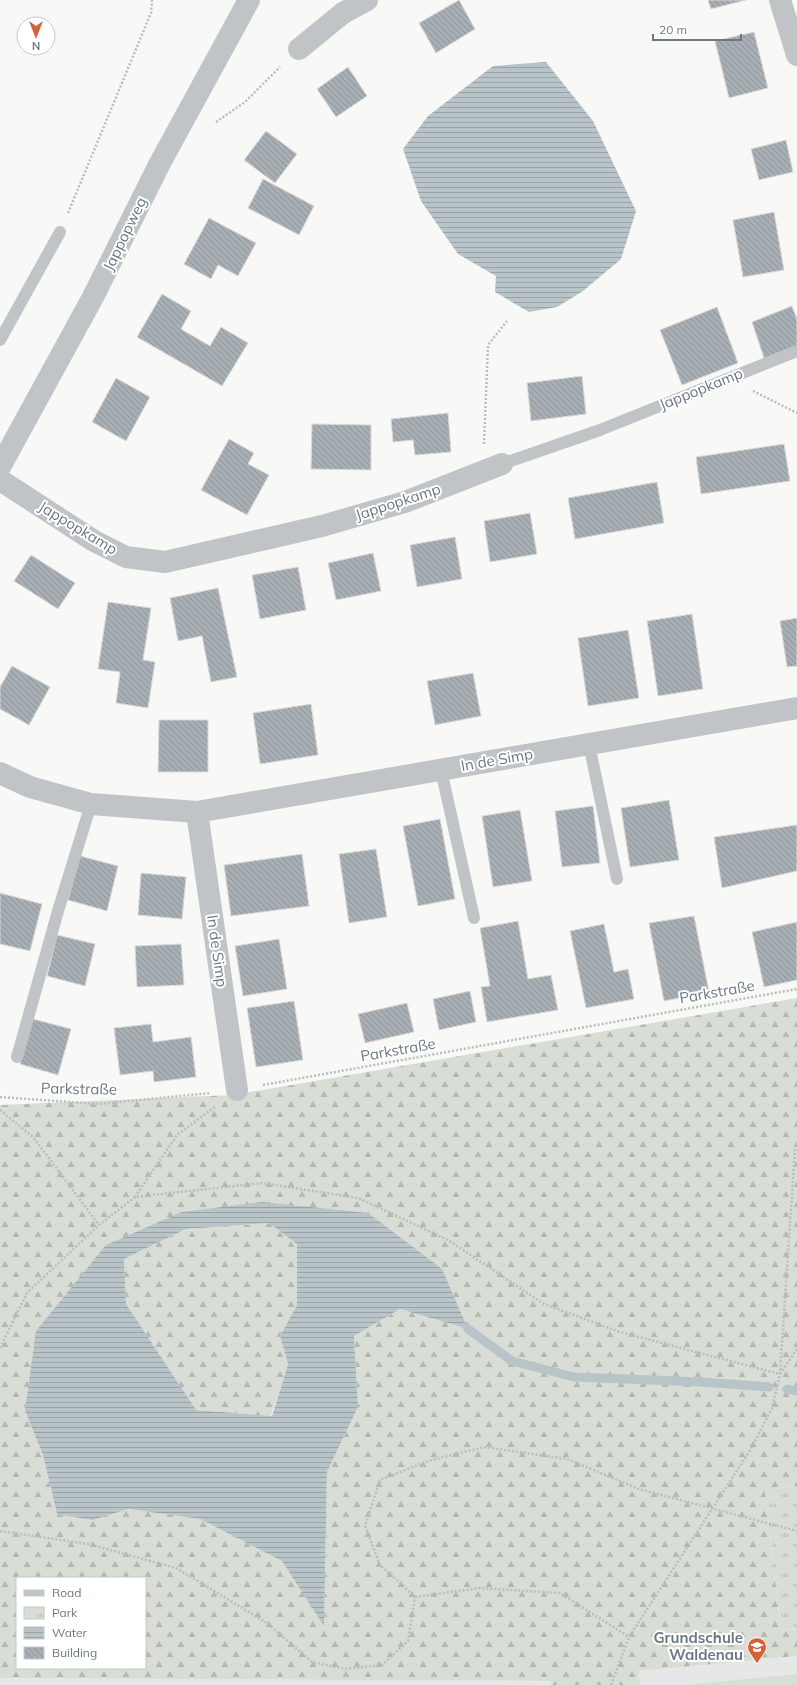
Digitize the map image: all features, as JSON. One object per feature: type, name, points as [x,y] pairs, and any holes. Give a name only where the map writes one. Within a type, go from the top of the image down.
[{"type":"street","name":"Jappopweg","points":[[0,467],[93,297],[160,163],[249,0]]},
{"type":"street","points":[[299,49],[343,14],[367,0]]},
{"type":"street","points":[[788,11],[797,55]]},
{"type":"street","name":"Jappopkamp","points":[[0,480],[94,541],[126,557],[165,562],[322,526],[405,502],[492,468]]},
{"type":"street","name":"In de Simp","points":[[0,772],[30,787],[91,804],[197,812],[797,708]]},
{"type":"street","name":"In de Simp","points":[[197,812],[237,1090]]},
{"type":"lane","points":[[0,340],[60,232]]},
{"type":"lane","name":"Jappopkamp","points":[[492,468],[600,430],[797,351]]},
{"type":"lane","points":[[589,744],[617,879]]},
{"type":"lane","points":[[441,770],[474,918]]},
{"type":"lane","points":[[18,1057],[56,919],[91,804]]},
{"type":"path","points":[[60,232],[152,14],[152,0]]},
{"type":"path","points":[[216,122],[245,102],[299,49]]},
{"type":"path","points":[[492,468],[488,345],[507,321]]},
{"type":"path","points":[[728,378],[797,413]]},
{"type":"path","name":"Parkstraße","points":[[0,1097],[98,1104],[237,1090],[797,989]]},
{"type":"path","points":[[0,1348],[27,1293],[99,1225],[135,1197],[177,1136],[237,1090]]},
{"type":"path","points":[[0,1110],[33,1137],[99,1225]]},
{"type":"path","points":[[611,1685],[629,1637],[758,1436],[772,1408],[780,1374],[795,1149],[797,1144]]},
{"type":"path","points":[[135,1197],[262,1183],[358,1198],[448,1240],[544,1304],[620,1332],[780,1374]]},
{"type":"path","points":[[780,1374],[797,1348]]},
{"type":"path","points":[[629,1637],[560,1593],[480,1588],[415,1596],[380,1565],[365,1526],[380,1480],[428,1461],[484,1447],[567,1459],[639,1489],[797,1531]]},
{"type":"path","points":[[0,1531],[88,1544],[176,1568],[266,1623],[312,1662],[345,1669],[382,1665],[408,1641],[415,1596]]},
{"type":"shaded area","name":"Grundschule Waldenau","points":[[797,1656],[797,1685],[640,1685],[639,1671]]},
{"type":"shaded area","points":[[0,1678],[551,1681],[551,1685],[0,1685]]},
{"type":"green space","points":[[797,998],[797,1486],[765,1490],[781,1630],[797,1628],[797,1656],[639,1671],[640,1685],[551,1685],[551,1681],[0,1678],[0,1105],[233,1095]],"holes":[[[263,1202],[468,1329],[400,1309],[354,1336],[358,1407],[327,1472],[324,1625],[282,1561],[200,1519],[128,1509],[57,1514],[43,1455],[25,1411],[106,1245]]]},
{"type":"green space","points":[[269,1223],[297,1244],[297,1305],[280,1336],[288,1364],[271,1416],[195,1410],[126,1304],[124,1259],[186,1229]]},
{"type":"green space","points":[[797,1486],[797,1628],[781,1630],[765,1490]]},
{"type":"green space","points":[[797,1674],[797,1685],[686,1685]]},
{"type":"water","points":[[546,62],[593,121],[636,211],[621,259],[583,291],[557,307],[529,312],[495,292],[496,276],[458,254],[421,201],[403,149],[428,116],[493,66]]},
{"type":"water","points":[[262,1202],[368,1213],[442,1269],[468,1329],[400,1309],[354,1336],[358,1407],[327,1472],[324,1626],[282,1561],[200,1519],[128,1509],[92,1520],[57,1514],[43,1455],[25,1411],[36,1331],[106,1245],[182,1212]],"holes":[[[269,1223],[297,1244],[297,1305],[280,1336],[288,1364],[272,1416],[196,1410],[126,1304],[124,1259],[186,1229]]]},
{"type":"building","points":[[459,0],[475,29],[436,53],[419,23]]},
{"type":"building","points":[[708,0],[746,0],[711,9]]},
{"type":"building","points":[[754,32],[768,88],[729,98],[715,41]]},
{"type":"building","points":[[348,67],[367,96],[336,117],[317,89]]},
{"type":"building","points":[[266,131],[297,154],[275,183],[244,160]]},
{"type":"building","points":[[786,140],[793,172],[759,180],[751,149]]},
{"type":"building","points":[[263,179],[314,206],[299,235],[248,208]]},
{"type":"building","points":[[774,212],[784,270],[743,277],[733,220]]},
{"type":"building","points":[[209,218],[256,243],[238,276],[218,265],[211,279],[184,264]]},
{"type":"building","points":[[162,294],[191,311],[181,329],[210,346],[221,327],[248,343],[222,386],[137,337]]},
{"type":"building","points":[[792,306],[797,319],[797,349],[765,361],[752,322]]},
{"type":"building","points":[[717,307],[738,363],[682,385],[660,330]]},
{"type":"building","points":[[582,376],[586,414],[531,421],[527,383]]},
{"type":"building","points":[[116,378],[150,397],[126,441],[92,422]]},
{"type":"building","points":[[448,413],[451,452],[415,455],[413,440],[393,442],[391,419]]},
{"type":"building","points":[[312,424],[371,425],[371,470],[311,469]]},
{"type":"building","points":[[229,439],[254,453],[248,464],[269,475],[247,515],[201,490]]},
{"type":"building","points":[[784,444],[790,481],[701,494],[696,457]]},
{"type":"building","points":[[657,482],[664,523],[575,539],[568,498]]},
{"type":"building","points":[[530,513],[537,554],[490,562],[484,521]]},
{"type":"building","points":[[455,537],[462,579],[417,587],[410,545]]},
{"type":"building","points":[[373,553],[381,591],[336,600],[328,563]]},
{"type":"building","points":[[31,555],[75,583],[58,609],[14,581]]},
{"type":"building","points":[[298,567],[306,610],[260,619],[252,575]]},
{"type":"building","points":[[218,588],[237,677],[211,682],[202,636],[178,641],[170,598]]},
{"type":"building","points":[[108,602],[151,608],[143,660],[155,662],[148,708],[116,703],[120,672],[98,669]]},
{"type":"building","points":[[692,614],[703,689],[658,696],[647,621]]},
{"type":"building","points":[[797,618],[797,666],[787,667],[780,621]]},
{"type":"building","points":[[628,630],[639,698],[588,706],[578,638]]},
{"type":"building","points":[[12,666],[50,687],[29,725],[0,709],[0,687]]},
{"type":"building","points":[[473,673],[481,716],[435,725],[427,681]]},
{"type":"building","points":[[311,704],[318,755],[260,764],[253,713]]},
{"type":"building","points":[[159,720],[208,720],[208,772],[158,772]]},
{"type":"building","points":[[669,800],[679,860],[630,867],[621,808]]},
{"type":"building","points":[[593,806],[600,863],[562,867],[555,811]]},
{"type":"building","points":[[520,810],[532,881],[493,887],[482,816]]},
{"type":"building","points":[[440,819],[455,899],[418,906],[403,826]]},
{"type":"building","points":[[797,825],[797,871],[722,888],[714,837]]},
{"type":"building","points":[[376,849],[387,917],[349,923],[339,854]]},
{"type":"building","points":[[302,854],[309,906],[231,916],[224,865]]},
{"type":"building","points":[[80,856],[118,866],[107,911],[68,900]]},
{"type":"building","points":[[141,873],[186,877],[182,919],[138,915]]},
{"type":"building","points":[[0,893],[42,904],[30,951],[0,944]]},
{"type":"building","points":[[694,916],[709,992],[664,1001],[649,923]]},
{"type":"building","points":[[518,921],[528,979],[551,975],[558,1010],[487,1022],[481,987],[490,986],[480,928]]},
{"type":"building","points":[[797,922],[797,980],[764,987],[752,932]]},
{"type":"building","points":[[604,924],[614,972],[628,969],[634,999],[586,1008],[570,931]]},
{"type":"building","points":[[57,935],[95,944],[85,986],[47,976]]},
{"type":"building","points":[[279,939],[287,989],[243,996],[235,946]]},
{"type":"building","points":[[181,944],[184,985],[137,987],[135,946]]},
{"type":"building","points":[[470,991],[476,1022],[439,1030],[433,999]]},
{"type":"building","points":[[294,1001],[303,1060],[256,1067],[247,1008]]},
{"type":"building","points":[[407,1003],[414,1032],[365,1043],[358,1014]]},
{"type":"building","points":[[33,1019],[71,1029],[58,1075],[20,1064]]},
{"type":"building","points":[[151,1024],[153,1042],[191,1037],[196,1077],[154,1082],[153,1071],[120,1075],[114,1028]]},
{"type":"waterway","points":[[468,1329],[512,1361],[574,1377],[702,1382],[769,1387]]},
{"type":"waterway","points":[[787,1389],[797,1391]]},
{"type":"place","name":"Grundschule Waldenau","points":[[757,1664]]}]
